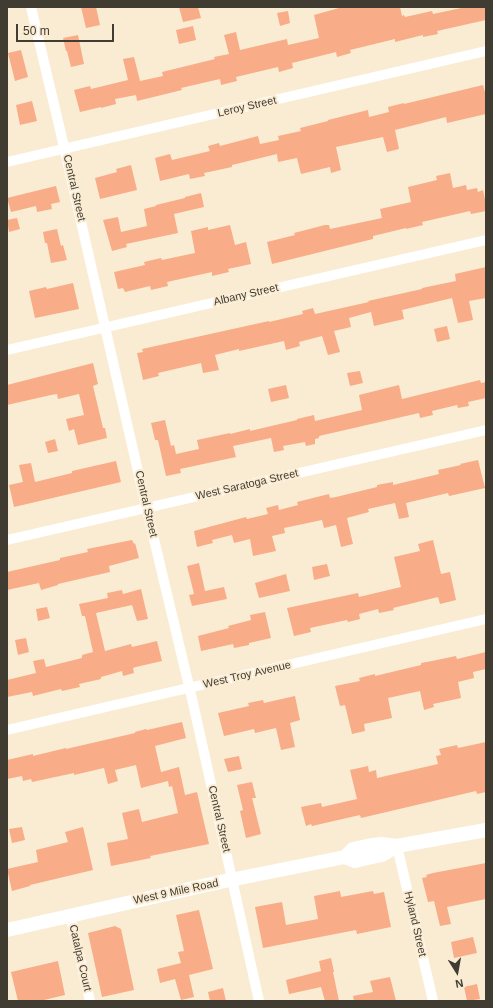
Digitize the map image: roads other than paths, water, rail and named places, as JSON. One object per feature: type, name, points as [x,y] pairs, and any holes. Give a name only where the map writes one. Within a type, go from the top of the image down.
[{"type":"main road","name":"West 9 Mile Road","points":[[7,930],[345,856],[355,861],[382,855],[398,846],[486,830]]},
{"type":"street","name":"Central Street","points":[[31,7],[189,688],[259,1001]]},
{"type":"street","name":"Leroy Street","points":[[7,162],[486,51]]},
{"type":"street","name":"Albany Street","points":[[7,350],[486,240]]},
{"type":"street","name":"West Saratoga Street","points":[[7,540],[486,430]]},
{"type":"street","name":"West Troy Avenue","points":[[7,730],[486,619]]},
{"type":"street","name":"Hyland Street","points":[[398,846],[433,1001]]},
{"type":"street","name":"Catalpa Court","points":[[70,915],[90,1001]]}]
